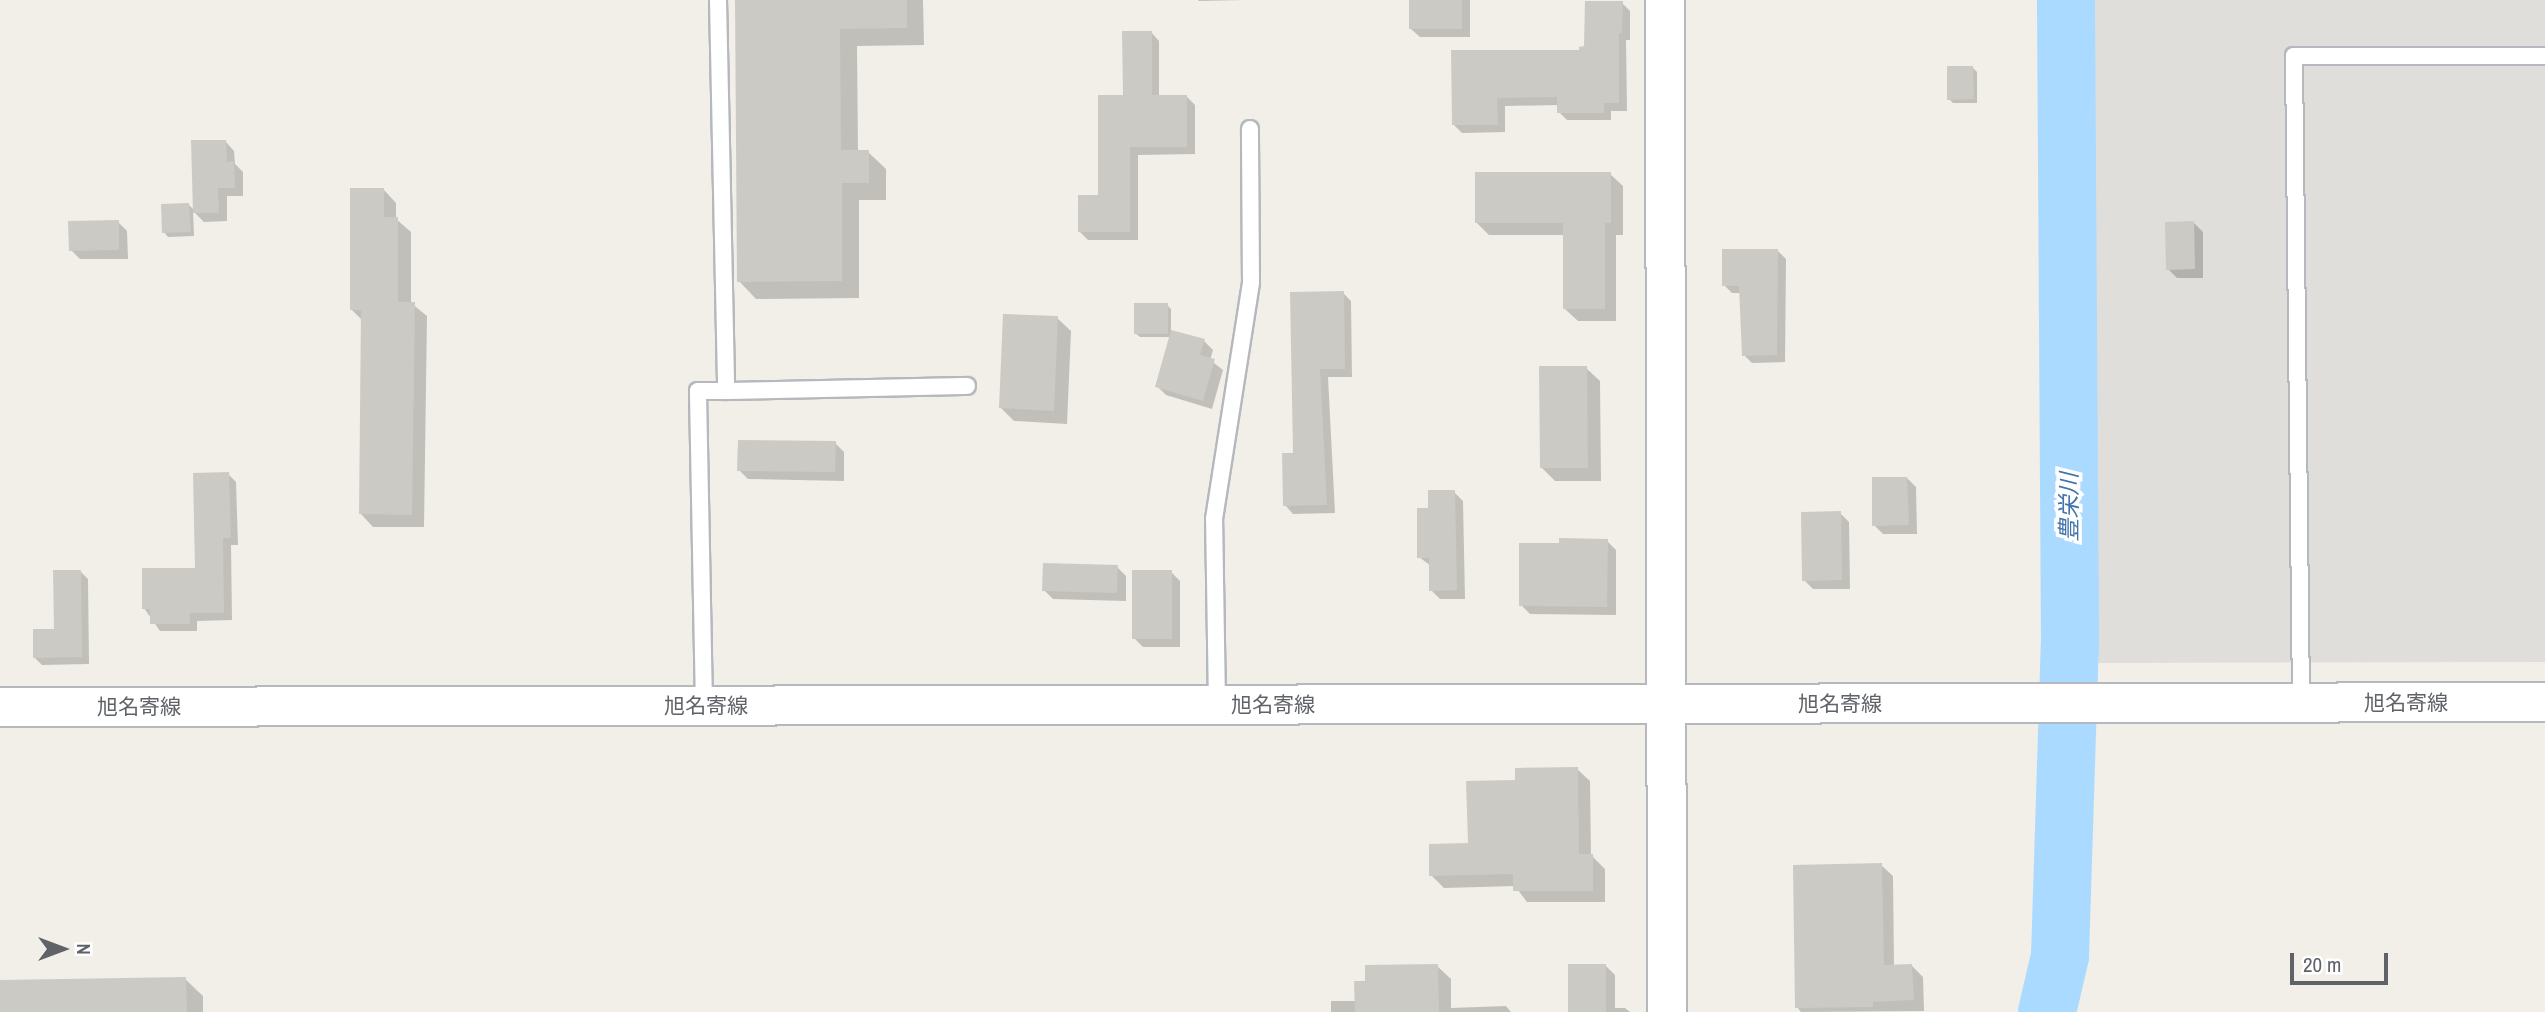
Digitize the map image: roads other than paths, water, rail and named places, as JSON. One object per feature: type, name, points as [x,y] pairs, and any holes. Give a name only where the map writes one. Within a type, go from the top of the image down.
[{"type":"main road","points":[[1665,0],[1667,1012]]},
{"type":"main road","name":"旭名寄線","points":[[0,707],[2545,702]]},
{"type":"lane","points":[[718,0],[726,391]]},
{"type":"lane","points":[[2301,703],[2294,56],[2545,56]]},
{"type":"lane","points":[[1217,705],[1214,519],[1251,282],[1250,129]]},
{"type":"lane","points":[[704,706],[698,391],[967,386]]},
{"type":"waterway","name":"豊栄川","points":[[2047,1012],[2060,956],[2070,643],[2066,0]]}]
